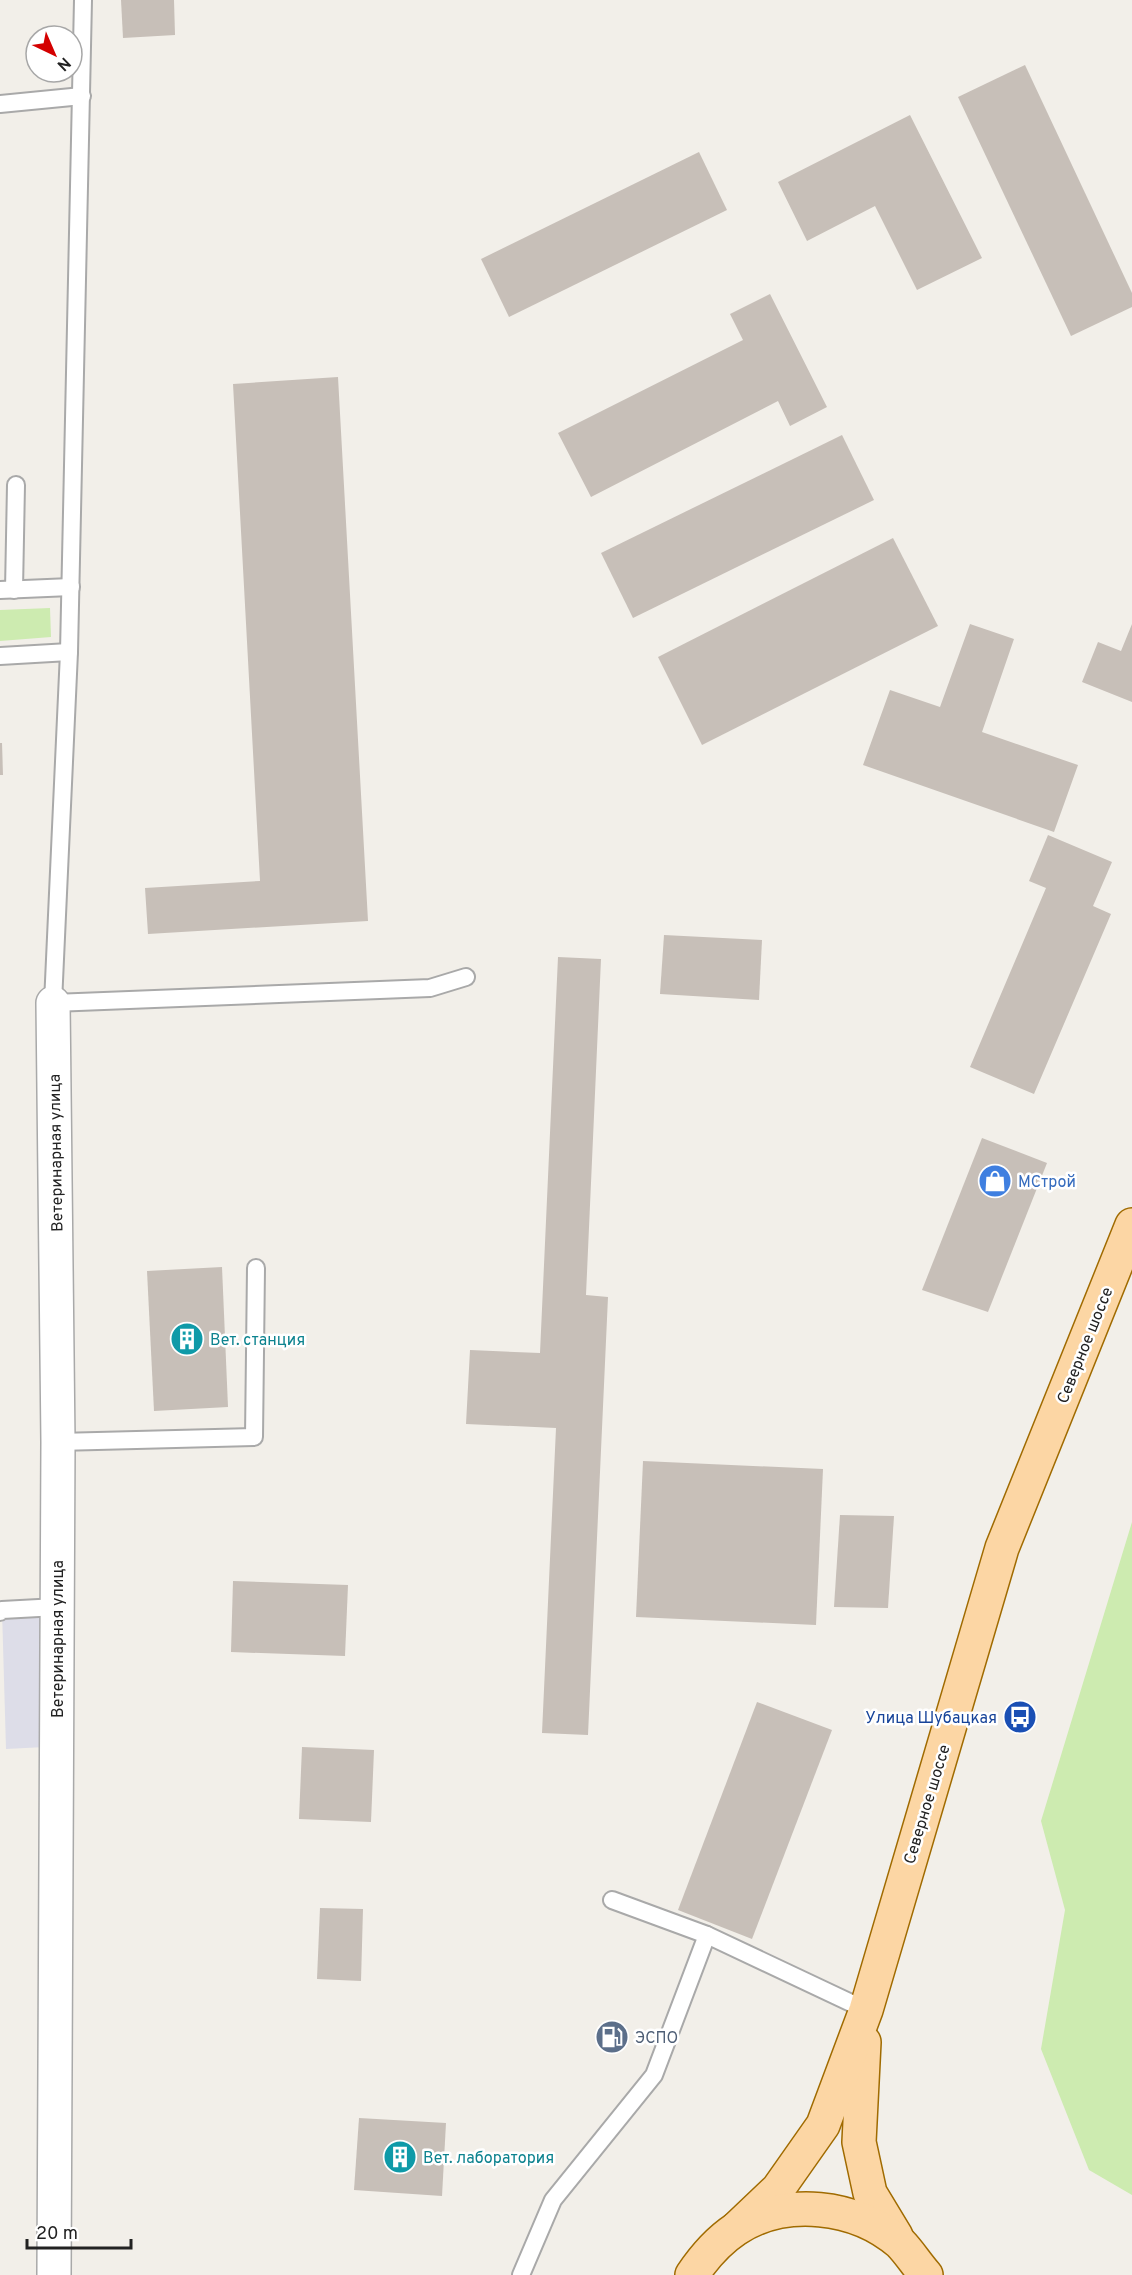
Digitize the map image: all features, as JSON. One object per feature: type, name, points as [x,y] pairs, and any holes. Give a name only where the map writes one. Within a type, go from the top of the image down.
[{"type":"main road","name":"Северное шоссе","points":[[737,2228],[778,2189],[823,2125],[866,2010],[1002,1548],[1132,1225]]},
{"type":"main road","points":[[866,2010],[859,2142],[870,2193],[900,2243],[926,2275]]},
{"type":"main road","points":[[678,2275],[699,2264],[737,2228],[778,2211],[823,2208],[866,2220],[900,2243]]},
{"type":"street","name":"Ветеринарная улица","points":[[53,1004],[58,1442],[54,2275]]},
{"type":"lane","points":[[83,0],[71,587],[53,1004],[430,988],[466,977]]},
{"type":"lane","points":[[0,104],[82,96]]},
{"type":"lane","points":[[16,485],[7,590],[71,587]]},
{"type":"lane","points":[[0,656],[69,652]]},
{"type":"lane","points":[[58,1442],[254,1437],[256,1268]]},
{"type":"lane","points":[[0,1612],[2,1610],[57,1607]]},
{"type":"lane","points":[[612,1900],[707,1935],[866,2010]]},
{"type":"lane","points":[[521,2275],[553,2200],[654,2075],[707,1935]]},
{"type":"green space","points":[[50,608],[51,637],[0,641],[0,610]]},
{"type":"green space","points":[[1132,1522],[1132,2195],[1089,2170],[1041,2049],[1065,1910],[1041,1821]]},
{"type":"shaded area","points":[[41,1608],[45,1747],[6,1749],[2,1610]]},
{"type":"building","points":[[121,0],[174,0],[175,35],[123,38]]},
{"type":"building","points":[[1025,65],[1132,293],[1132,307],[1071,336],[958,97]]},
{"type":"building","points":[[910,115],[982,258],[917,290],[875,206],[807,241],[778,182]]},
{"type":"building","points":[[699,152],[727,210],[509,317],[481,259]]},
{"type":"building","points":[[770,294],[827,407],[790,426],[778,401],[591,497],[558,433],[743,340],[730,314]]},
{"type":"building","points":[[338,377],[368,921],[148,934],[145,888],[260,881],[233,384]]},
{"type":"building","points":[[842,435],[874,500],[633,618],[601,553]]},
{"type":"building","points":[[893,538],[938,626],[702,745],[658,657]]},
{"type":"building","points":[[970,624],[1014,639],[982,732],[1078,765],[1054,832],[863,765],[890,690],[940,707]]},
{"type":"building","points":[[1132,624],[1132,702],[1082,682],[1098,642],[1121,651]]},
{"type":"building","points":[[0,743],[2,743],[3,775],[0,775]]},
{"type":"building","points":[[1048,835],[1112,862],[1093,906],[1111,914],[1034,1094],[970,1067],[1046,888],[1029,881]]},
{"type":"building","points":[[664,935],[762,940],[759,1000],[660,994]]},
{"type":"building","points":[[558,957],[601,959],[586,1295],[608,1297],[588,1735],[542,1733],[556,1428],[466,1424],[470,1350],[540,1353]]},
{"type":"building","points":[[982,1138],[1047,1163],[988,1312],[922,1290]]},
{"type":"building","name":"Вет. станция","points":[[222,1267],[228,1407],[154,1411],[147,1271]]},
{"type":"building","points":[[643,1461],[823,1469],[816,1625],[636,1617]]},
{"type":"building","points":[[840,1515],[894,1516],[888,1608],[834,1607]]},
{"type":"building","points":[[233,1581],[348,1585],[345,1656],[231,1652]]},
{"type":"building","points":[[757,1702],[832,1730],[752,1939],[678,1910]]},
{"type":"building","points":[[302,1747],[374,1750],[371,1822],[299,1819]]},
{"type":"building","points":[[320,1908],[363,1909],[361,1981],[317,1979]]},
{"type":"building","name":"Вет. лаборатория","points":[[359,2118],[446,2123],[442,2196],[354,2190]]},
{"type":"place","name":"МСтрой","points":[[995,1181]]},
{"type":"place","name":"Вет. станция","points":[[187,1339]]},
{"type":"place","name":"Улица Шубацкая","points":[[1020,1717]]},
{"type":"place","name":"ЭСПО","points":[[612,2037]]},
{"type":"place","name":"Вет. лаборатория","points":[[400,2157]]}]
